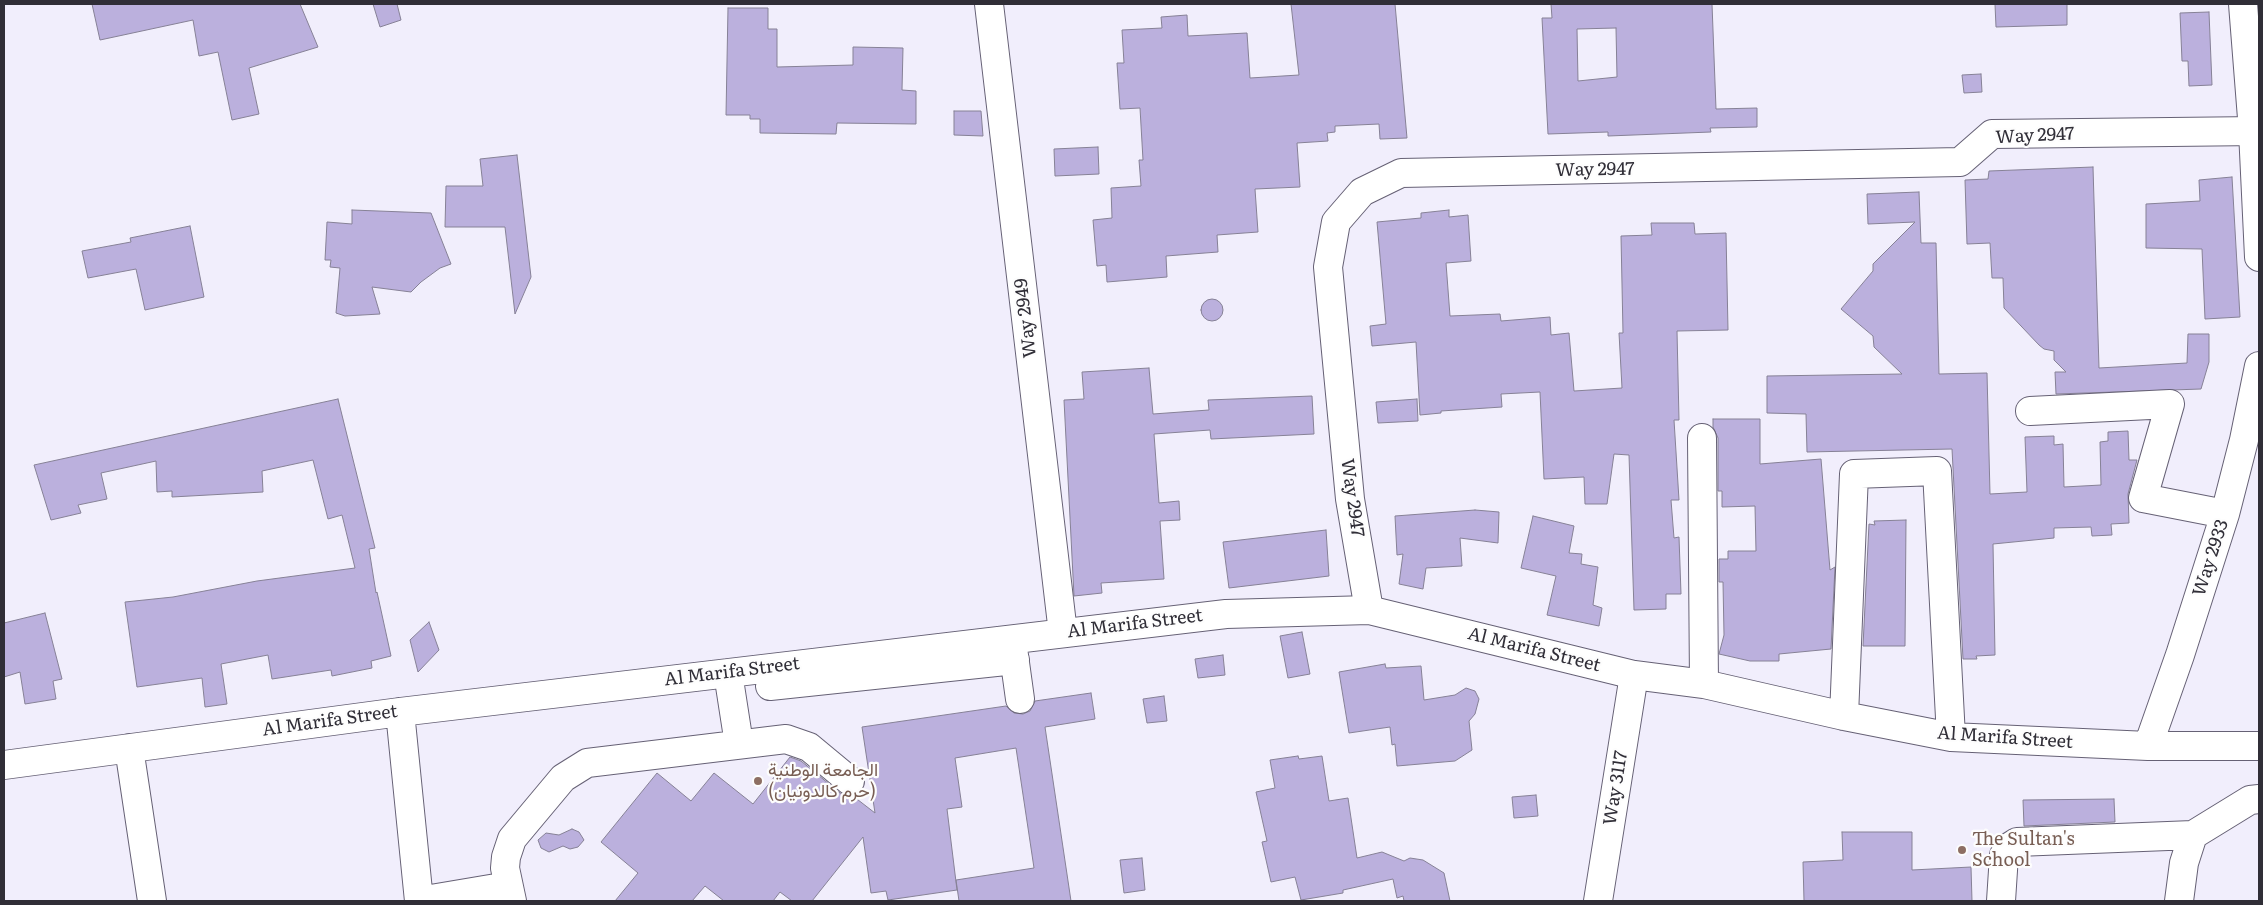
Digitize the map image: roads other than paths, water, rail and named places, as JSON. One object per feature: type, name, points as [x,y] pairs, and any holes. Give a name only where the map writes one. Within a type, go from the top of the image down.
[{"type":"street","name":"Way 2949","points":[[989,4],[1063,633]]},
{"type":"street","points":[[2243,4],[2256,131],[2259,257]]},
{"type":"street","name":"Way 2947","points":[[1369,610],[1350,499],[1328,267],[1336,222],[1362,192],[1401,173],[1960,162],[1992,134],[2256,131]]},
{"type":"street","name":"Way 2933","points":[[2148,746],[2180,655],[2225,514],[2244,440],[2259,366]]},
{"type":"street","points":[[2030,410],[2170,404],[2143,498],[2225,514]]},
{"type":"street","points":[[1702,438],[1704,684]]},
{"type":"street","points":[[1844,716],[1854,474],[1937,471],[1951,736]]},
{"type":"street","name":"Al Marifa Street","points":[[4,765],[400,712],[728,673],[1014,649],[1063,633],[1226,614],[1369,610],[1634,675],[1704,684],[1844,716],[1951,736],[2148,746],[2259,746]]},
{"type":"street","points":[[1014,649],[1020,699]]},
{"type":"street","points":[[728,673],[738,744]]},
{"type":"street","name":"Way 3117","points":[[1598,901],[1634,675]]},
{"type":"street","points":[[400,712],[419,901],[510,894],[506,857],[512,839],[563,778],[587,763],[738,744],[777,740],[794,741],[809,747],[850,781]]},
{"type":"street","points":[[129,748],[152,901]]},
{"type":"street","points":[[2001,901],[2004,855],[2009,847],[2017,842],[2193,835],[2250,800],[2259,799]]},
{"type":"street","points":[[2179,901],[2184,863],[2193,835]]},
{"type":"place","name":"الجامعة الوطنية (حرم كالدونيان)","points":[[758,781]]},
{"type":"place","name":"The Sultan's School","points":[[1962,850]]}]
